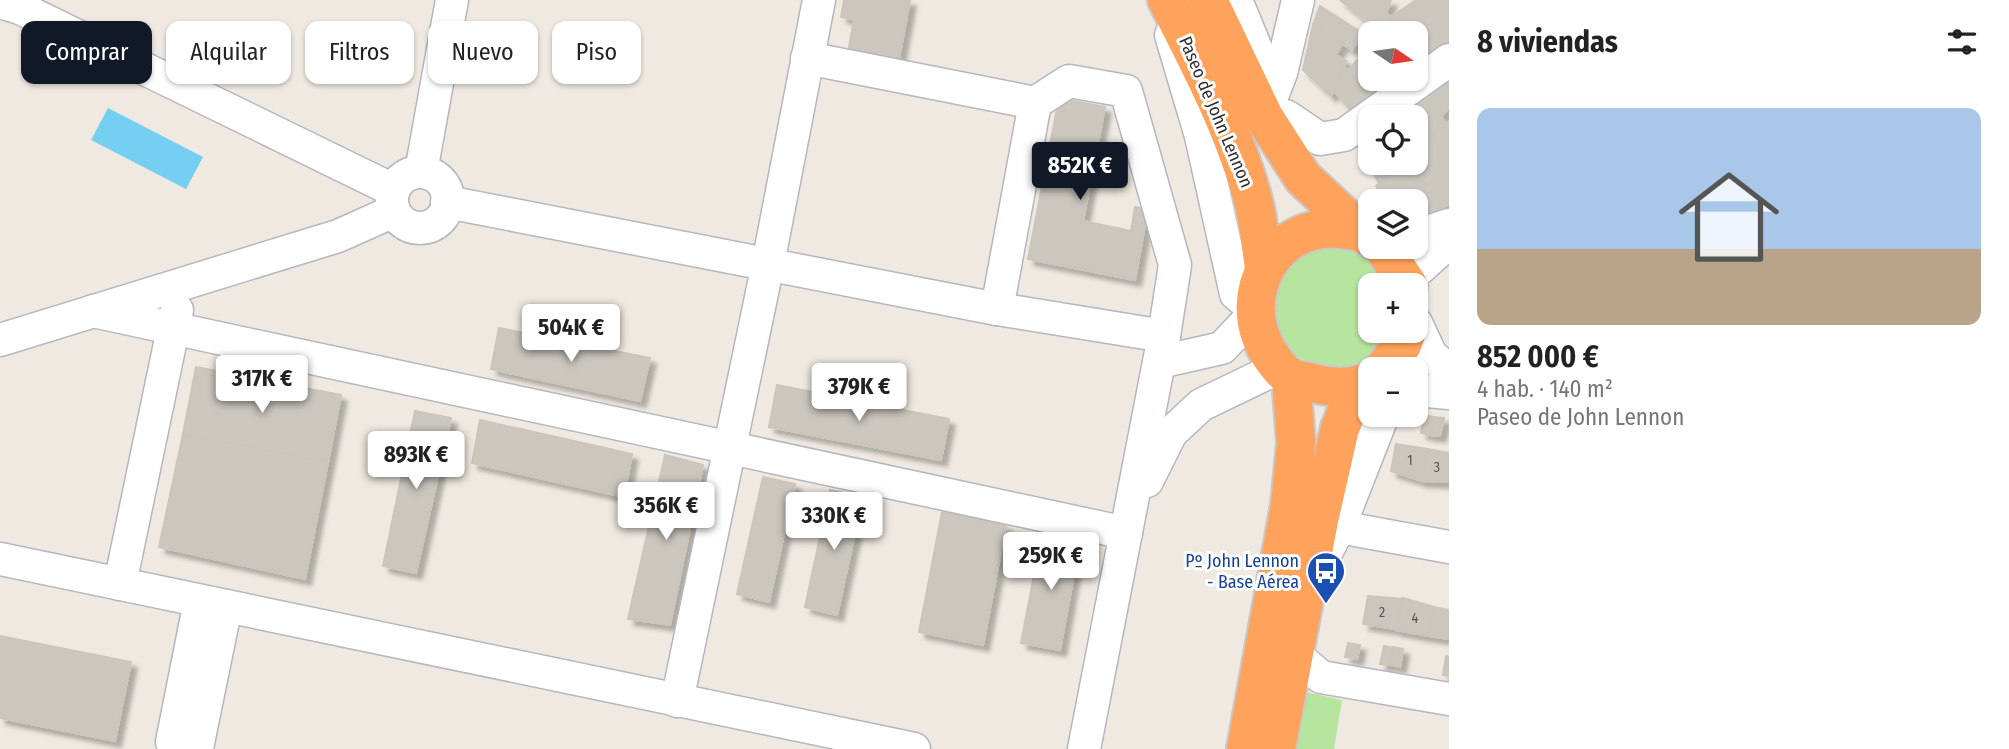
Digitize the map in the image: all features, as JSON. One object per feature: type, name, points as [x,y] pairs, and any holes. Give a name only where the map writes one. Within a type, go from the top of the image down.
[{"type":"highway","name":"Paseo de John Lennon","points":[[1167,0],[1198,61],[1254,204],[1264,268]]},
{"type":"highway","points":[[1208,0],[1259,106],[1303,178],[1358,226]]},
{"type":"highway","points":[[1246,749],[1290,505],[1296,443],[1285,372],[1258,335],[1254,311],[1264,268],[1281,248],[1301,235],[1325,228],[1358,237]]},
{"type":"highway","points":[[1390,259],[1400,273]]},
{"type":"highway","points":[[1285,372],[1328,387],[1358,386]]},
{"type":"highway","points":[[1276,749],[1340,428],[1358,404]]},
{"type":"street","points":[[421,172],[452,0]]},
{"type":"street","points":[[677,701],[768,264],[819,0]]},
{"type":"street","points":[[447,202],[997,309],[1162,349],[1222,348],[1254,311],[1236,294],[1201,136],[1161,0]]},
{"type":"street","points":[[0,2],[20,8],[393,200],[399,220],[419,228],[430,226],[441,218],[447,202],[444,185],[431,174],[421,172],[401,179],[393,200],[338,236],[0,340]]},
{"type":"street","points":[[1259,106],[1281,73],[1269,5]]},
{"type":"street","points":[[1259,106],[1269,5]]},
{"type":"street","points":[[807,58],[1035,103],[1069,81],[1126,91],[1175,265],[1162,349],[1084,749]]},
{"type":"street","points":[[1259,106],[1286,116],[1320,139],[1334,139],[1344,135],[1449,60]]},
{"type":"street","points":[[997,309],[1035,103]]},
{"type":"street","points":[[1428,232],[1449,225]]},
{"type":"street","points":[[1418,273],[1449,242]]},
{"type":"street","points":[[120,584],[181,284]]},
{"type":"street","points":[[93,311],[730,446],[1128,523]]},
{"type":"street","points":[[1425,343],[1431,355],[1449,372]]},
{"type":"street","points":[[1128,523],[1171,433],[1201,405],[1285,372]]},
{"type":"street","points":[[1428,391],[1449,393]]},
{"type":"street","points":[[1304,598],[1339,527],[1362,427]]},
{"type":"street","points":[[1339,527],[1449,547]]},
{"type":"street","points":[[0,559],[914,749]]},
{"type":"street","points":[[1293,653],[1321,677],[1449,699]]},
{"type":"green space","points":[[1321,243],[1358,248],[1358,259],[1369,259],[1381,273],[1358,273],[1358,343],[1380,343],[1373,353],[1367,357],[1358,357],[1358,362],[1328,367],[1297,356],[1285,346],[1276,333],[1271,309],[1281,268],[1292,258]]},
{"type":"green space","points":[[1305,692],[1342,700],[1334,749],[1295,749]]},
{"type":"water","points":[[108,108],[203,157],[186,189],[91,140]]},
{"type":"building","points":[[844,0],[910,0],[899,59],[848,53],[854,19],[841,17]]},
{"type":"building","points":[[1340,0],[1391,0],[1386,13],[1391,17],[1388,21],[1366,21]]},
{"type":"building","points":[[1416,0],[1449,0],[1449,51],[1428,66],[1428,21],[1388,21]]},
{"type":"building","points":[[1320,6],[1358,30],[1358,40],[1352,50],[1313,25]]},
{"type":"building","points":[[1313,25],[1342,44],[1336,55],[1346,61],[1331,96],[1303,70]]},
{"type":"building","points":[[1358,59],[1358,83],[1348,71]]},
{"type":"building","points":[[1344,66],[1358,83],[1358,91],[1364,91],[1374,103],[1358,105],[1358,113],[1355,115],[1333,90]]},
{"type":"building","points":[[1449,75],[1449,108],[1434,85]]},
{"type":"building","points":[[1434,85],[1449,108],[1441,116],[1446,123],[1449,122],[1449,204],[1428,218],[1428,189],[1378,189],[1376,186],[1390,175],[1428,175],[1428,144],[1435,138],[1428,128],[1428,105],[1413,105],[1410,101]]},
{"type":"building","points":[[1364,91],[1378,91],[1370,98]]},
{"type":"building","points":[[1059,98],[1105,107],[1083,221],[1131,231],[1135,207],[1148,209],[1135,280],[1028,259]]},
{"type":"building","points":[[1428,128],[1435,138],[1428,144]]},
{"type":"building","points":[[1374,175],[1389,175],[1379,183]]},
{"type":"building","points":[[499,328],[650,358],[640,401],[491,369]]},
{"type":"building","points":[[196,367],[341,395],[328,462],[183,434]]},
{"type":"building","points":[[777,385],[949,419],[941,460],[769,427]]},
{"type":"building","points":[[415,411],[451,418],[416,573],[383,566]]},
{"type":"building","points":[[1428,416],[1434,417],[1431,435],[1421,433],[1422,427],[1428,427]]},
{"type":"building","points":[[1434,417],[1444,418],[1440,436],[1431,435]]},
{"type":"building","points":[[480,420],[632,454],[624,497],[472,463]]},
{"type":"building","points":[[183,434],[328,462],[305,579],[159,547]]},
{"type":"building","points":[[1396,444],[1428,449],[1422,481],[1391,471]]},
{"type":"building","points":[[1428,449],[1449,453],[1449,482],[1422,481]]},
{"type":"building","points":[[665,455],[703,465],[670,625],[628,619]]},
{"type":"building","points":[[763,477],[795,484],[769,602],[737,594]]},
{"type":"building","points":[[830,490],[863,497],[837,615],[805,607]]},
{"type":"building","points":[[942,512],[1006,525],[983,645],[919,632]]},
{"type":"building","points":[[1042,534],[1080,541],[1060,650],[1021,643]]},
{"type":"building","points":[[1368,596],[1402,599],[1396,629],[1363,624]]},
{"type":"building","points":[[1403,598],[1434,607],[1429,636],[1396,630]]},
{"type":"building","points":[[1434,607],[1449,610],[1449,639],[1429,636]]},
{"type":"building","points":[[0,636],[131,662],[115,741],[0,718]]},
{"type":"building","points":[[1348,643],[1360,645],[1357,659],[1345,657]]},
{"type":"building","points":[[1384,646],[1393,648],[1391,665],[1380,664]]},
{"type":"building","points":[[1393,647],[1403,649],[1400,667],[1391,665]]},
{"type":"building","points":[[1446,656],[1449,657],[1449,676],[1443,675]]},
{"type":"place","name":"Pº John Lennon - Base Aérea","points":[[1326,605]]}]
